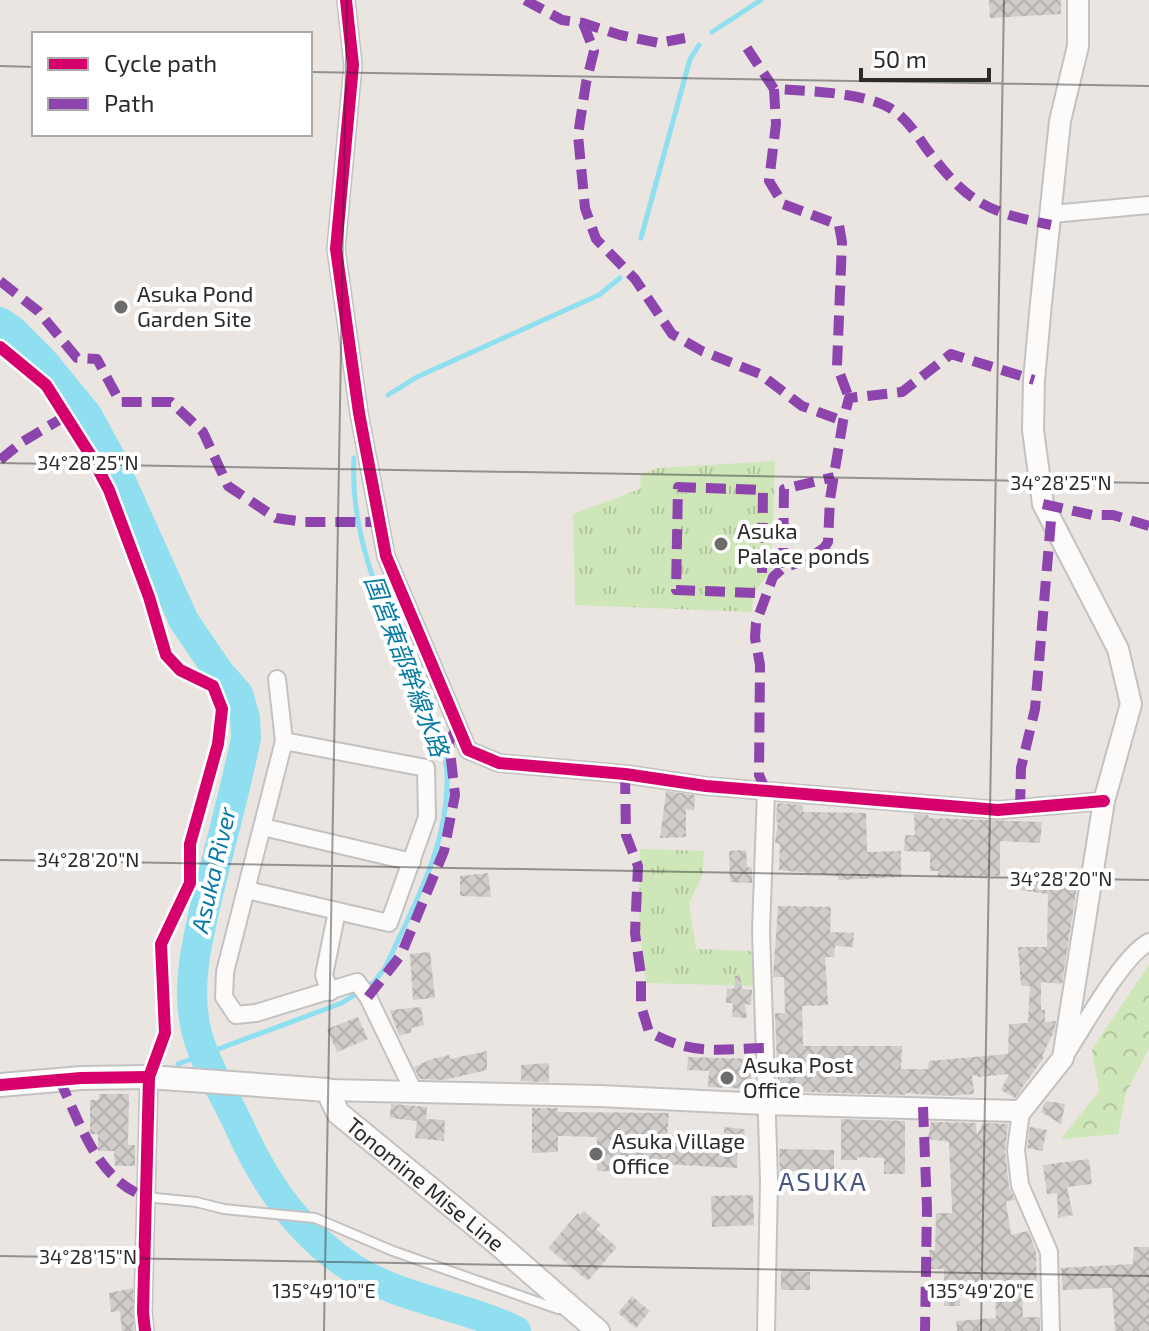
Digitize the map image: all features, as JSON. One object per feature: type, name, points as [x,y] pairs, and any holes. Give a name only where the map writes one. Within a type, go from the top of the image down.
[{"type":"main road","points":[[0,1085],[81,1078],[149,1077],[327,1090]]},
{"type":"main road","name":"Tonomine Mise Line","points":[[327,1090],[338,1113],[598,1331]]},
{"type":"street","points":[[346,0],[353,65],[336,249],[359,413],[386,556],[468,750],[499,763],[625,774],[706,786],[998,810],[1104,801]]},
{"type":"street","points":[[1063,1058],[1104,801],[1131,704],[1118,649],[1043,504],[1033,430],[1036,349],[1060,121],[1078,46],[1078,0]]},
{"type":"street","points":[[1052,214],[1149,205]]},
{"type":"street","points":[[277,679],[284,741],[225,972],[224,997],[236,1015],[256,1013],[357,982],[368,997],[370,1007],[414,1092]]},
{"type":"street","points":[[247,890],[389,923],[427,817],[426,768],[284,741]]},
{"type":"street","points":[[766,791],[761,931],[766,1048],[764,1104],[769,1181],[766,1331]]},
{"type":"street","points":[[263,827],[412,862]]},
{"type":"street","points":[[330,992],[324,975],[337,911]]},
{"type":"street","points":[[1051,1331],[1049,1252],[1020,1185],[1016,1150],[1021,1111],[1063,1058],[1118,976],[1141,946],[1149,942]]},
{"type":"street","points":[[145,1331],[149,1077]]},
{"type":"street","points":[[327,1090],[1021,1111]]},
{"type":"lane","points":[[146,1197],[196,1202],[224,1209],[310,1217],[393,1251],[558,1309],[567,1304]]},
{"type":"green space","points":[[775,461],[771,570],[753,595],[752,612],[575,605],[573,514],[640,489],[641,475],[658,468]]},
{"type":"green space","points":[[640,849],[704,851],[702,877],[689,902],[696,949],[753,951],[753,986],[646,983],[639,923]]},
{"type":"green space","points":[[1149,965],[1149,1048],[1126,1093],[1118,1134],[1061,1139],[1099,1091],[1092,1049]]},
{"type":"building","points":[[989,0],[1061,0],[1061,14],[990,18]]},
{"type":"building","points":[[666,791],[695,795],[694,810],[686,809],[686,837],[660,838]]},
{"type":"building","points":[[777,803],[803,805],[803,812],[866,813],[867,852],[901,851],[901,877],[838,880],[838,876],[779,870],[780,844],[775,843]]},
{"type":"building","points":[[914,814],[928,815],[929,818],[1042,822],[1040,843],[1000,841],[1000,876],[938,877],[938,871],[930,871],[930,852],[904,851],[905,835],[915,835]]},
{"type":"building","points":[[746,850],[747,867],[752,868],[752,883],[730,882],[729,851]]},
{"type":"building","points":[[1021,872],[1078,879],[1062,984],[1041,982],[1041,1010],[1045,1010],[1045,1022],[1056,1021],[1054,1032],[1044,1057],[1015,1098],[1001,1090],[1009,1074],[978,1077],[972,1074],[974,1094],[948,1096],[778,1091],[775,1013],[785,1013],[784,977],[773,977],[778,906],[831,907],[830,932],[854,933],[853,947],[835,946],[834,957],[825,957],[828,1005],[802,1006],[803,1046],[902,1046],[901,1069],[928,1069],[929,1061],[1008,1054],[1009,1024],[1028,1023],[1030,986],[1021,986],[1018,947],[1047,947],[1048,894],[1019,890]]},
{"type":"building","points":[[488,873],[491,897],[460,896],[460,876]]},
{"type":"building","points":[[430,952],[435,998],[413,1000],[410,954]]},
{"type":"building","points":[[740,975],[742,989],[752,990],[751,1005],[745,1004],[747,1018],[732,1017],[733,1003],[726,1003],[727,988],[734,989],[735,976]]},
{"type":"building","points":[[421,1007],[424,1025],[411,1028],[412,1032],[399,1036],[390,1010]]},
{"type":"building","points":[[358,1017],[368,1039],[337,1052],[327,1029]]},
{"type":"building","points":[[487,1051],[487,1070],[444,1080],[420,1079],[414,1067],[449,1055],[450,1059]]},
{"type":"building","points":[[688,1057],[752,1059],[751,1089],[708,1087],[709,1071],[687,1070]]},
{"type":"building","points":[[549,1063],[549,1082],[521,1081],[521,1065]]},
{"type":"building","points":[[99,1094],[129,1094],[128,1145],[135,1145],[135,1166],[115,1166],[114,1151],[98,1151],[98,1134],[90,1134],[90,1100],[99,1100]]},
{"type":"building","points":[[1046,1101],[1065,1104],[1061,1124],[1041,1112]]},
{"type":"building","points":[[391,1104],[427,1107],[426,1119],[445,1120],[444,1141],[415,1138],[417,1121],[390,1118]]},
{"type":"building","points":[[532,1108],[558,1108],[558,1112],[669,1113],[667,1135],[684,1135],[684,1139],[724,1145],[724,1127],[744,1129],[747,1145],[738,1145],[737,1168],[663,1164],[663,1172],[597,1171],[597,1137],[558,1136],[558,1152],[532,1153]]},
{"type":"building","points":[[841,1119],[905,1121],[905,1174],[884,1174],[884,1158],[841,1160]]},
{"type":"building","points":[[931,1122],[976,1123],[977,1135],[983,1123],[1008,1124],[1005,1151],[1009,1187],[1015,1200],[1006,1201],[1011,1235],[1028,1231],[1036,1251],[1037,1288],[1022,1289],[1023,1317],[1040,1317],[1040,1331],[957,1331],[956,1321],[996,1318],[995,1289],[959,1291],[960,1306],[944,1306],[944,1269],[930,1269],[929,1250],[935,1250],[936,1213],[952,1213],[949,1142],[928,1139]]},
{"type":"building","points":[[1030,1127],[1047,1130],[1042,1151],[1027,1148]]},
{"type":"building","points":[[779,1149],[834,1150],[834,1170],[780,1171]]},
{"type":"building","points":[[1089,1159],[1092,1184],[1067,1187],[1073,1215],[1058,1218],[1057,1193],[1047,1194],[1043,1165]]},
{"type":"building","points":[[753,1195],[754,1225],[712,1227],[711,1196]]},
{"type":"building","points":[[584,1211],[600,1225],[596,1229],[617,1247],[588,1281],[548,1248],[578,1213],[580,1215]]},
{"type":"building","points":[[1134,1247],[1149,1247],[1149,1331],[1115,1331],[1112,1288],[1063,1290],[1061,1268],[1133,1264]]},
{"type":"building","points":[[781,1270],[810,1272],[810,1290],[781,1290]]},
{"type":"building","points":[[133,1288],[134,1331],[122,1331],[120,1311],[111,1312],[109,1293]]},
{"type":"building","points":[[632,1296],[650,1311],[636,1328],[618,1313]]},
{"type":"waterway","name":"国営東部幹線水路","points":[[712,32],[761,0]]},
{"type":"waterway","name":"国営東部幹線水路","points":[[641,238],[690,59],[699,45]]},
{"type":"waterway","name":"国営東部幹線水路","points":[[388,395],[417,377],[599,295],[620,278]]},
{"type":"waterway","name":"Asuka River","points":[[0,322],[42,360],[87,415],[111,459],[184,621],[218,671],[238,694],[245,718],[246,738],[199,933],[192,998],[196,1029],[204,1055],[250,1149],[272,1188],[300,1224],[333,1255],[391,1288],[516,1331]]},
{"type":"waterway","name":"国営東部幹線水路","points":[[178,1064],[342,1003],[374,982],[385,968],[407,922],[427,876],[442,828],[447,778],[444,756],[383,606],[364,549],[354,489],[354,458]]},
{"type":"marked path","points":[[525,0],[562,20],[620,35],[659,43],[685,38]]},
{"type":"marked path","points":[[583,23],[594,51],[578,135],[585,208],[596,239],[635,279],[672,334],[702,351],[760,374],[802,406],[843,421]]},
{"type":"marked path","points":[[747,48],[774,89],[848,95],[888,107],[906,121],[943,170],[969,195],[995,210],[1051,225]]},
{"type":"marked path","points":[[774,89],[776,124],[769,181],[783,204],[839,225],[842,242],[837,366],[849,398]]},
{"type":"marked path","points":[[0,281],[38,311],[77,358],[97,359],[120,402],[171,402],[203,432],[228,486],[276,518],[305,522],[380,522]]},
{"type":"marked path","points":[[766,791],[759,775],[760,665],[755,638],[756,623],[773,577],[783,568],[806,560],[828,542],[830,499],[849,398],[902,392],[951,354],[1034,380]]},
{"type":"marked path","points":[[0,460],[22,442],[64,417]]},
{"type":"marked path","points":[[783,568],[784,489],[834,477]]},
{"type":"marked path","points":[[755,593],[676,590],[678,487],[763,490],[762,578]]},
{"type":"marked path","points":[[1043,504],[1092,515],[1113,515],[1149,526]]},
{"type":"marked path","points":[[1020,809],[1021,768],[1035,709],[1051,520]]},
{"type":"marked path","points":[[368,997],[401,955],[444,851],[455,795],[449,742],[457,727]]},
{"type":"marked path","points":[[625,774],[626,835],[638,866],[635,933],[641,975],[641,1006],[649,1032],[693,1048],[766,1048]]},
{"type":"marked path","points":[[59,1079],[102,1164],[129,1189],[146,1197]]},
{"type":"marked path","points":[[923,1107],[927,1208],[925,1331]]},
{"type":"cycle path","points":[[346,0],[353,65],[336,249],[359,413],[386,556],[468,750],[499,763],[625,774],[706,786],[998,810],[1104,801]]},
{"type":"cycle path","points":[[0,347],[46,385],[91,456],[109,490],[149,597],[166,655],[180,670],[213,686],[222,709],[218,744],[190,844],[190,883],[161,944],[165,1033],[149,1077],[145,1331]]},
{"type":"cycle path","points":[[0,1085],[81,1078],[149,1077]]},
{"type":"place","name":"Asuka Pond Garden Site","points":[[121,307]]},
{"type":"place","name":"Asuka Palace ponds","points":[[721,544]]},
{"type":"place","name":"Asuka Post Office","points":[[727,1078]]},
{"type":"place","name":"Asuka Village Office","points":[[596,1154]]},
{"type":"district","name":"ASUKA","points":[[823,1182]]}]
